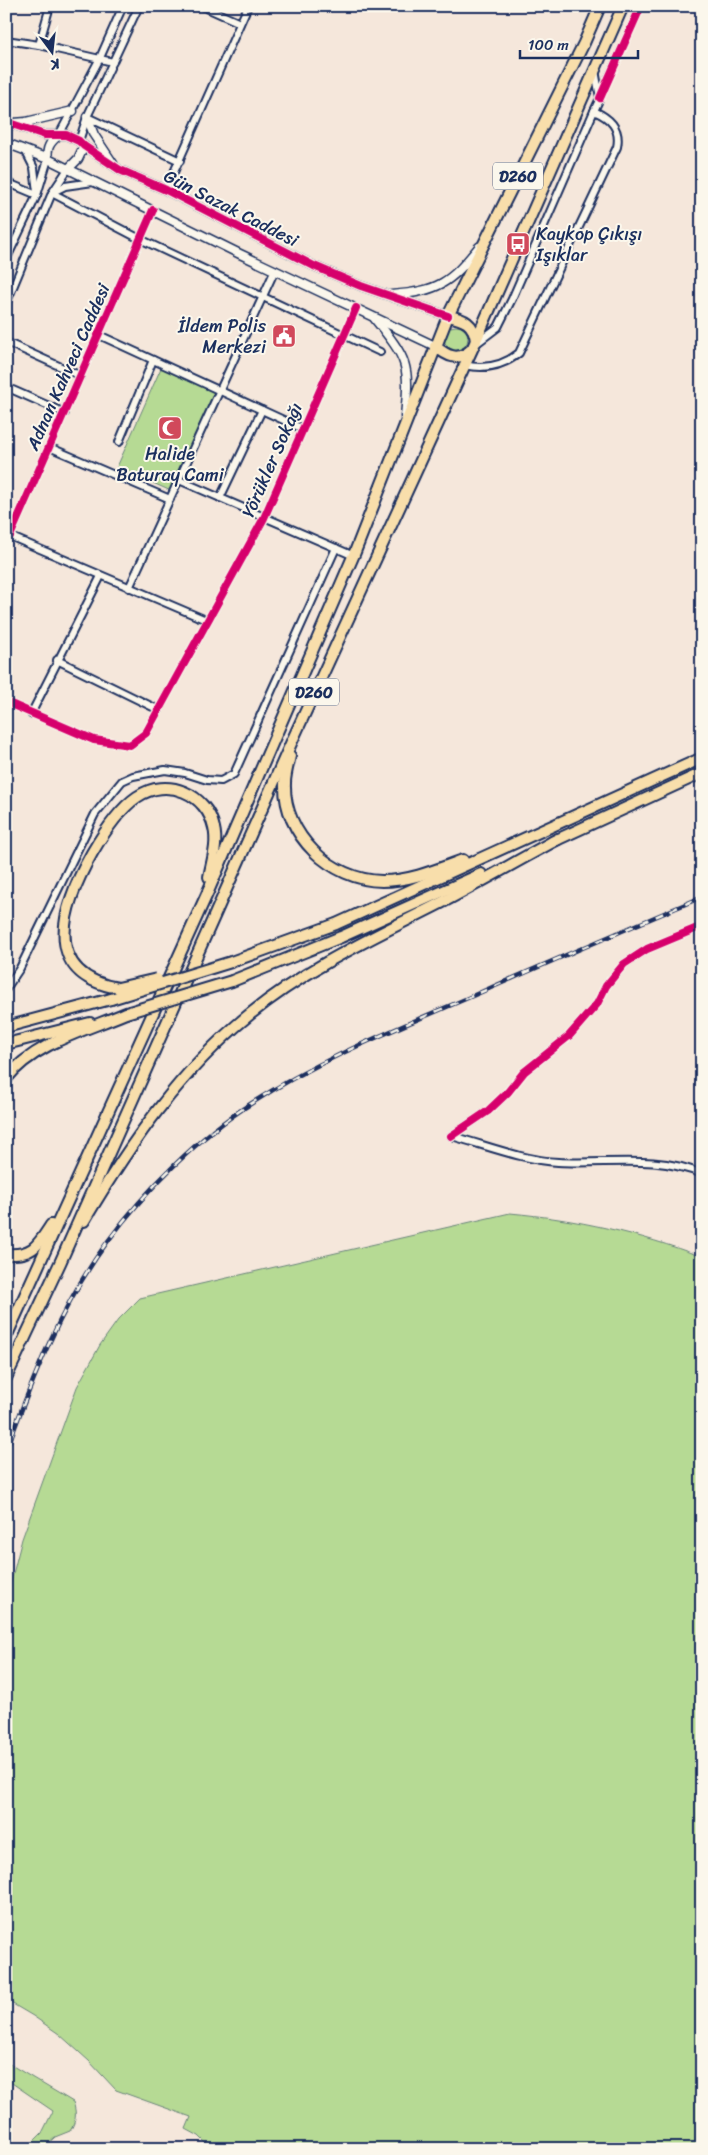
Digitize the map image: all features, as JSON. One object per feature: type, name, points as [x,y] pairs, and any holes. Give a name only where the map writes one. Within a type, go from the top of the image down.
[{"type":"highway","name":"D260","points":[[6,1337],[206,894],[354,556],[448,316],[584,43],[600,6]]},
{"type":"highway","name":"D260","points":[[6,1378],[60,1263],[293,739],[474,345],[623,6]]},
{"type":"highway","points":[[435,346],[446,354],[455,357],[464,355],[474,345],[474,331],[469,323],[448,316]]},
{"type":"highway","points":[[293,739],[285,783],[287,801],[294,824],[315,854],[352,876],[382,881],[416,876],[550,828]]},
{"type":"highway","points":[[6,1027],[111,999],[231,962],[336,924],[702,758]]},
{"type":"highway","points":[[6,1044],[126,1013],[232,981],[341,937],[702,773]]},
{"type":"highway","points":[[206,894],[216,841],[207,810],[192,795],[178,790],[151,790],[136,797],[116,818],[88,861],[74,892],[64,928],[66,949],[81,972],[92,981],[118,988],[231,962]]},
{"type":"highway","points":[[60,1263],[102,1190],[149,1120],[193,1067],[248,1016],[284,988],[333,957],[436,905],[558,839]]},
{"type":"highway","points":[[6,1079],[23,1061],[39,1050],[126,1013]]},
{"type":"highway","points":[[6,1254],[24,1253],[37,1248],[72,1192]]},
{"type":"street","points":[[39,45],[50,6]]},
{"type":"street","points":[[6,260],[38,195],[48,159],[46,151],[73,111],[99,60],[123,6]]},
{"type":"street","points":[[6,304],[52,193],[68,169],[78,160],[87,117],[139,6]]},
{"type":"street","points":[[202,6],[240,23]]},
{"type":"street","points":[[166,190],[248,6]]},
{"type":"street","points":[[474,345],[498,327],[641,6]]},
{"type":"street","points":[[6,40],[39,45],[113,62]]},
{"type":"street","points":[[595,69],[600,98]]},
{"type":"street","points":[[8,122],[26,122],[73,111]]},
{"type":"street","points":[[464,366],[481,368],[498,365],[520,353],[617,146],[618,137],[614,126],[605,116],[594,111]]},
{"type":"street","points":[[87,117],[180,161]]},
{"type":"street","points":[[87,117],[94,135],[117,168]]},
{"type":"street","name":"Gün Sazak Caddesi","points":[[8,122],[45,135],[66,135],[117,168],[166,190],[298,258],[386,295],[448,316]]},
{"type":"street","name":"Gün Sazak Caddesi","points":[[6,143],[48,159],[435,346]]},
{"type":"street","points":[[25,150],[34,168],[38,195]]},
{"type":"street","points":[[6,182],[38,195]]},
{"type":"street","points":[[52,193],[65,186],[94,182]]},
{"type":"street","points":[[52,193],[140,239],[380,352]]},
{"type":"street","name":"Adnan Kahveci Caddesi","points":[[8,535],[65,413],[153,210]]},
{"type":"street","points":[[386,295],[421,291],[443,284],[458,272],[487,238]]},
{"type":"street","points":[[129,588],[275,270]]},
{"type":"street","name":"Yörükler Sokağı","points":[[6,702],[94,740],[130,745],[146,733],[206,620],[264,518],[356,308]]},
{"type":"street","points":[[374,318],[400,351],[405,363],[408,381],[404,426]]},
{"type":"street","points":[[99,335],[303,429]]},
{"type":"street","points":[[6,342],[81,376]]},
{"type":"street","points":[[119,442],[153,360]]},
{"type":"street","points":[[6,387],[65,413]]},
{"type":"street","points":[[220,498],[262,410]]},
{"type":"street","points":[[49,447],[170,499]]},
{"type":"street","points":[[179,480],[354,556]]},
{"type":"street","points":[[8,535],[206,620]]},
{"type":"street","points":[[6,989],[20,968],[95,814],[122,781],[133,776],[165,770],[207,780],[221,780],[234,774],[336,548]]},
{"type":"street","points":[[31,714],[101,576]]},
{"type":"street","points":[[57,660],[159,710]]},
{"type":"street","points":[[702,926],[647,949],[624,964],[608,982],[597,1004],[568,1036],[524,1072],[508,1092],[488,1111],[451,1136],[548,1161],[650,1162],[674,1165],[702,1174]]},
{"type":"green space","points":[[456,326],[465,329],[468,338],[465,347],[456,350],[447,347],[444,338],[447,329]]},
{"type":"green space","points":[[161,368],[215,391],[171,491],[117,467]]},
{"type":"green space","points":[[510,1213],[559,1219],[607,1228],[678,1248],[702,1257],[702,2149],[212,2149],[199,2136],[186,2129],[191,2117],[116,2090],[89,2061],[59,2034],[6,2000],[6,1601],[22,1539],[77,1387],[100,1345],[118,1320],[140,1298]]},
{"type":"green space","points":[[6,2062],[73,2102],[75,2117],[70,2131],[55,2137],[42,2149],[26,2149],[42,2133],[53,2111],[6,2079]]},
{"type":"railway","points":[[6,1451],[49,1342],[91,1265],[123,1222],[156,1184],[212,1131],[278,1087],[331,1059],[386,1033],[702,897]]},
{"type":"cycle path","points":[[600,98],[641,6]]},
{"type":"cycle path","points":[[6,122],[45,135],[66,135],[79,141],[120,170],[166,190],[314,266],[361,286],[448,316]]},
{"type":"cycle path","points":[[10,536],[153,210]]},
{"type":"cycle path","points":[[6,702],[94,740],[130,745],[146,733],[264,518],[356,308]]},
{"type":"cycle path","points":[[451,1136],[488,1111],[508,1092],[524,1072],[569,1036],[597,1004],[606,986],[624,964],[647,949],[702,926]]},
{"type":"place","name":"Kaykop Çıkışı Işıklar","points":[[518,244]]},
{"type":"place","name":"İldem Polis Merkezi","points":[[284,336]]},
{"type":"place","name":"Halide Baturay Cami","points":[[170,428]]}]
